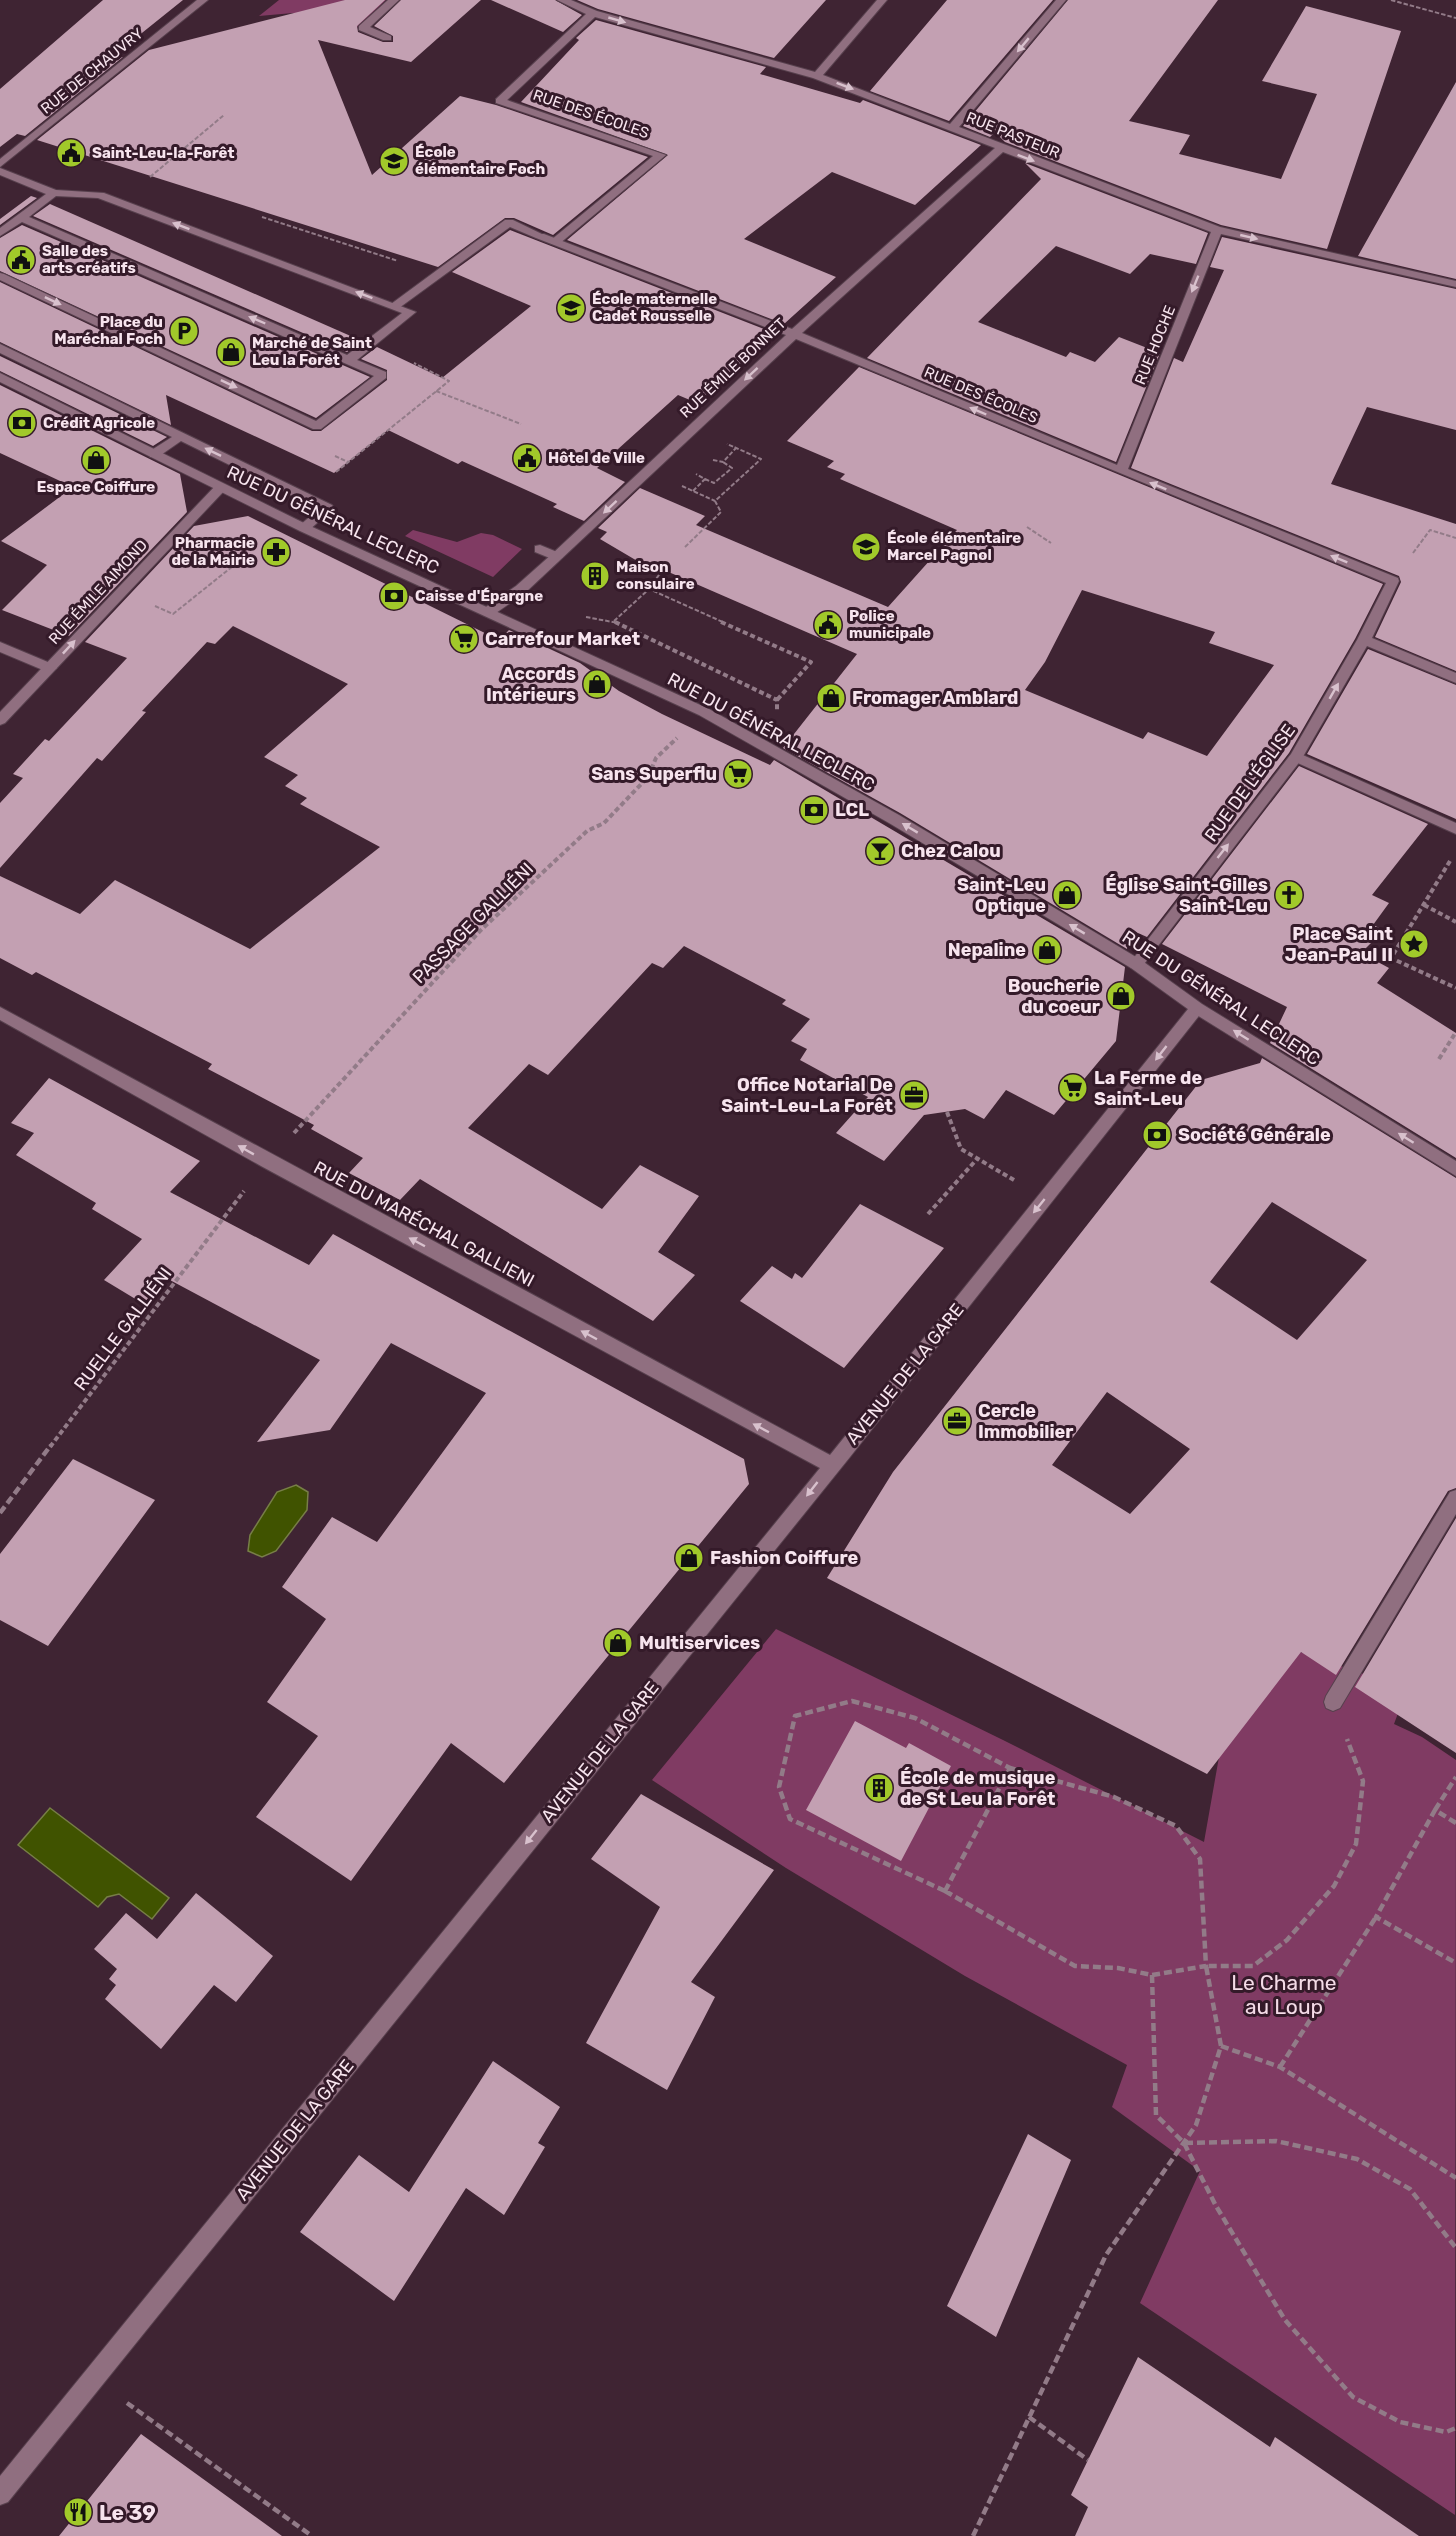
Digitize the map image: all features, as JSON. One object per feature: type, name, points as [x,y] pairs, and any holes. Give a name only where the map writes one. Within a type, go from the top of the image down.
[{"type":"street","name":"RUE DE CHAUVRY","points":[[0,164],[202,0]]},
{"type":"street","points":[[387,38],[363,28],[394,0]]},
{"type":"street","name":"RUE PASTEUR","points":[[562,0],[593,13],[817,76],[1217,230],[1456,284]]},
{"type":"street","points":[[817,76],[882,0]]},
{"type":"street","points":[[953,127],[1061,0]]},
{"type":"street","name":"RUE DES ÉCOLES","points":[[555,242],[662,155],[500,101],[593,13]]},
{"type":"street","name":"RUE ÉMILE BONNET","points":[[488,612],[521,589],[557,557],[794,334],[1001,148]]},
{"type":"street","points":[[0,171],[54,193],[100,195],[410,312],[350,359]]},
{"type":"street","points":[[0,233],[54,193]]},
{"type":"street","points":[[0,276],[317,426],[382,375],[350,359],[22,218]]},
{"type":"street","name":"RUE DES ÉCOLES","points":[[395,306],[509,222],[794,334],[1121,471],[1394,581]]},
{"type":"street","name":"RUE HOCHE","points":[[1121,471],[1217,230]]},
{"type":"street","points":[[0,348],[328,508],[304,528]]},
{"type":"street","name":"RUE DU GÉNÉRAL LECLERC","points":[[0,377],[304,528],[704,712],[894,819],[1136,964],[1197,1008],[1456,1169]]},
{"type":"street","points":[[154,454],[181,436]]},
{"type":"street","name":"RUE ÉMILE AIMOND","points":[[0,720],[220,487]]},
{"type":"street","points":[[540,549],[557,557]]},
{"type":"street","name":"RUE DE L'ÉGLISE","points":[[1136,964],[1296,757],[1364,640],[1394,581]]},
{"type":"street","points":[[1364,640],[1456,678]]},
{"type":"street","points":[[0,647],[50,668]]},
{"type":"street","points":[[1296,757],[1456,829]]},
{"type":"street","name":"AVENUE DE LA GARE","points":[[0,2494],[95,2379],[1197,1008]]},
{"type":"street","name":"RUE DU MARÉCHAL GALLIENI","points":[[0,1013],[267,1161],[831,1465]]},
{"type":"street","points":[[1332,1702],[1456,1498]]},
{"type":"path","points":[[1391,0],[1456,18]]},
{"type":"path","points":[[119,202],[224,115]]},
{"type":"path","points":[[304,496],[448,381],[406,359]]},
{"type":"path","points":[[435,391],[521,424]]},
{"type":"path","points":[[685,547],[721,512],[715,501],[761,459],[734,447]]},
{"type":"path","points":[[705,479],[714,483],[732,468],[723,462]]},
{"type":"path","points":[[1027,527],[1051,543]]},
{"type":"path","points":[[1394,581],[1430,530],[1456,538]]},
{"type":"path","points":[[121,592],[173,614],[233,566]]},
{"type":"path","points":[[614,621],[649,589],[661,572]]},
{"type":"path","points":[[649,589],[811,662],[777,700]]},
{"type":"path","name":"PASSAGE GALLIÉNI","points":[[267,1161],[481,930],[587,831],[604,823],[648,777],[656,758],[704,712]]},
{"type":"path","points":[[1450,860],[1391,958],[1456,988]]},
{"type":"path","points":[[1424,905],[1456,922]]},
{"type":"path","points":[[1439,1059],[1456,1032]]},
{"type":"path","points":[[947,1112],[961,1149],[1046,1197]]},
{"type":"path","points":[[928,1214],[977,1159]]},
{"type":"path","name":"RUELLE GALLIÉNI","points":[[0,1513],[267,1161]]},
{"type":"path","points":[[973,2536],[1106,2255],[1196,2125],[1221,2046],[1206,1966],[1200,1859],[1176,1826],[1114,1797],[1010,1768],[915,1718],[852,1701],[795,1716],[779,1786],[790,1819],[945,1892],[1075,1966],[1118,1968],[1152,1975],[1206,1966],[1252,1966],[1287,1940],[1334,1886],[1356,1844],[1363,1781],[1332,1702]]},
{"type":"path","points":[[945,1892],[1010,1768]]},
{"type":"path","points":[[1280,2067],[1376,1917],[1435,1810],[1456,1777]]},
{"type":"path","points":[[1435,1810],[1456,1823]]},
{"type":"path","points":[[1376,1917],[1456,1963]]},
{"type":"path","points":[[1152,1975],[1156,2115],[1184,2143],[1216,2206],[1285,2320],[1353,2397],[1400,2422],[1446,2432],[1456,2428]]},
{"type":"path","points":[[1221,2046],[1280,2067],[1456,2178]]},
{"type":"path","points":[[1184,2143],[1276,2141],[1358,2159],[1410,2189],[1456,2248]]},
{"type":"path","points":[[95,2379],[312,2536]]},
{"type":"path","points":[[1029,2417],[1088,2460]]},
{"type":"green space","points":[[279,0],[386,0],[357,27],[293,13],[259,16]]},
{"type":"green space","points":[[413,530],[457,542],[481,533],[493,535],[522,549],[493,577],[405,536]]},
{"type":"green space","name":"Le Charme au Loup","points":[[776,1629],[1204,1842],[1228,1706],[1283,1646],[1407,1689],[1394,1724],[1422,1737],[1456,1760],[1455,2515],[1140,2303],[1200,2171],[1112,2107],[1127,2065],[965,1976],[786,1868],[652,1780]]},
{"type":"shaded area","points":[[296,1485],[308,1492],[307,1510],[276,1551],[262,1557],[248,1551],[250,1535],[277,1492]]},
{"type":"shaded area","points":[[50,1808],[169,1898],[152,1919],[119,1894],[107,1897],[98,1907],[18,1845]]},
{"type":"building","points":[[103,0],[183,0],[107,61],[123,57],[25,136],[17,134],[0,147],[0,89]]},
{"type":"building","name":"École élémentaire Foch","points":[[345,0],[385,0],[357,26],[358,32],[383,42],[393,42],[393,36],[374,26],[401,0],[481,0],[411,62],[318,40],[372,175],[460,96],[496,105],[648,157],[553,235],[514,218],[505,218],[438,267],[37,140],[149,50]]},
{"type":"building","points":[[491,0],[555,0],[582,15],[563,32]]},
{"type":"building","points":[[577,0],[826,0],[774,58],[598,9]]},
{"type":"building","points":[[947,0],[1053,0],[949,121],[870,91]]},
{"type":"building","points":[[1068,0],[1218,0],[1129,121],[1190,135],[1179,154],[1281,179],[1317,94],[1262,81],[1306,6],[1401,31],[1327,249],[1221,225],[1005,142],[995,132],[990,137],[963,126]]},
{"type":"building","points":[[596,20],[766,67],[760,74],[860,103],[863,100],[981,145],[915,205],[832,172],[744,239],[836,277],[784,324],[567,240],[668,155],[521,102],[579,40],[576,38]]},
{"type":"building","points":[[1456,82],[1456,279],[1358,256]]},
{"type":"building","points":[[1025,163],[1208,233],[1196,264],[1150,254],[1130,274],[1056,246],[978,322],[1066,357],[1070,352],[1095,362],[1119,337],[1160,353],[1116,462],[867,358],[1041,179]]},
{"type":"building","points":[[31,196],[37,198],[0,225],[0,219]]},
{"type":"building","points":[[50,204],[362,341],[347,352],[33,216]]},
{"type":"building","points":[[22,225],[370,377],[316,418],[0,271],[0,238]]},
{"type":"building","points":[[510,230],[774,333],[697,403],[678,395],[597,468],[625,482],[584,521],[553,507],[557,504],[462,461],[458,464],[388,430],[334,473],[166,395],[171,425],[0,342],[0,282],[312,431],[321,431],[387,380],[387,370],[361,359],[377,347],[442,378],[531,306],[452,272]]},
{"type":"building","points":[[1222,237],[1456,289],[1456,430],[1367,407],[1331,484],[1456,524],[1456,671],[1375,637],[1401,582],[1399,576],[1131,468],[1174,358],[1183,362],[1224,270],[1210,267]]},
{"type":"building","points":[[0,356],[167,437],[153,446],[0,371]]},
{"type":"building","points":[[859,367],[1383,584],[1355,639],[1289,753],[1147,937],[1129,929],[1127,949],[900,813],[783,748],[857,654],[641,560],[639,562],[600,539],[607,532],[598,528],[640,488],[705,516],[696,525],[888,607],[957,530],[840,479],[845,474],[827,467],[834,461],[787,441]],"holes":[[[1082,590],[1215,632],[1209,643],[1274,665],[1207,756],[1148,732],[1143,739],[1025,690],[1045,662]]]},
{"type":"building","points":[[0,385],[180,474],[187,512],[69,636],[2,610],[47,565],[1,541],[73,487],[0,453]]},
{"type":"building","points":[[248,516],[499,640],[509,630],[580,663],[619,691],[662,714],[770,765],[774,760],[1125,967],[1116,1041],[1054,1115],[1006,1090],[984,1119],[965,1109],[924,1115],[884,1161],[836,1133],[868,1097],[800,1060],[807,1049],[791,1041],[810,1019],[782,1004],[786,1000],[684,946],[663,968],[652,963],[548,1075],[529,1064],[468,1128],[602,1209],[640,1165],[699,1196],[658,1252],[695,1275],[653,1321],[420,1179],[400,1200],[349,1173],[363,1158],[311,1129],[314,1125],[208,1069],[212,1064],[36,972],[32,975],[0,958],[0,876],[80,914],[115,880],[250,949],[380,847],[300,804],[307,798],[285,786],[298,775],[264,757],[348,684],[233,626],[215,644],[207,642],[142,711],[146,712],[102,761],[97,758],[0,868],[0,803],[23,778],[13,774],[45,739],[49,741],[127,658],[85,642],[194,526]]},
{"type":"building","points":[[1368,649],[1456,685],[1456,819],[1307,754]]},
{"type":"building","points":[[1299,766],[1428,824],[1372,895],[1389,903],[1373,925],[1384,930],[1364,950],[1367,951],[1363,954],[1389,968],[1377,983],[1456,1033],[1456,1158],[1270,1043],[1287,1007],[1162,944]]},
{"type":"building","points":[[1262,1058],[1456,1178],[1456,1488],[1448,1491],[1336,1675],[1301,1652],[1207,1774],[827,1578],[893,1472],[1201,1080],[1260,1063]],"holes":[[[1272,1202],[1367,1260],[1297,1340],[1210,1282]],[[1107,1392],[1190,1449],[1130,1514],[1052,1465]]]},
{"type":"building","points":[[49,1078],[200,1161],[170,1192],[309,1265],[333,1234],[744,1459],[749,1484],[504,1783],[451,1743],[351,1881],[256,1817],[318,1736],[267,1702],[326,1619],[282,1587],[332,1517],[377,1542],[486,1393],[391,1343],[330,1430],[257,1442],[320,1360],[168,1279],[147,1306],[104,1280],[142,1239],[92,1209],[96,1203],[16,1155],[34,1133],[11,1123]]},
{"type":"building","points":[[860,1204],[944,1248],[844,1368],[740,1301],[772,1266],[792,1279],[795,1273],[802,1278]]},
{"type":"building","points":[[73,1459],[155,1500],[48,1646],[0,1620],[0,1554]]},
{"type":"building","points":[[1456,1518],[1456,1753],[1355,1687]]},
{"type":"building","name":"École de musique de St Leu la Forêt","points":[[855,1721],[906,1748],[909,1743],[951,1766],[901,1861],[806,1810]]},
{"type":"building","points":[[641,1794],[774,1870],[691,1982],[715,1997],[667,2090],[586,2043],[660,1907],[591,1859]]},
{"type":"building","points":[[196,1893],[273,1956],[236,2002],[214,1985],[161,2049],[105,1999],[116,1985],[109,1979],[117,1969],[94,1949],[126,1913],[157,1939]]},
{"type":"building","points":[[493,2061],[560,2107],[538,2143],[545,2147],[504,2215],[466,2188],[394,2301],[300,2232],[359,2155],[409,2192]]},
{"type":"building","points":[[1028,2134],[1071,2160],[996,2337],[947,2306]]},
{"type":"building","points":[[1138,2357],[1270,2447],[1275,2437],[1419,2536],[1075,2536],[1088,2507],[1071,2495]]},
{"type":"building","points":[[141,2434],[282,2536],[59,2536]]},
{"type":"place","name":"Saint-Leu-la-Forêt","points":[[71,153]]},
{"type":"place","name":"École élémentaire Foch","points":[[394,161]]},
{"type":"place","name":"Salle des arts créatifs","points":[[21,260]]},
{"type":"place","name":"École maternelle Cadet Rousselle","points":[[571,308]]},
{"type":"place","name":"Place du Maréchal Foch","points":[[184,331]]},
{"type":"place","name":"Marché de Saint Leu la Forêt","points":[[231,352]]},
{"type":"place","name":"Crédit Agricole","points":[[22,423]]},
{"type":"place","name":"Hôtel de Ville","points":[[527,458]]},
{"type":"place","name":"Espace Coiffure","points":[[96,460]]},
{"type":"place","name":"École élémentaire Marcel Pagnol","points":[[866,547]]},
{"type":"place","name":"Pharmacie de la Mairie","points":[[276,552]]},
{"type":"place","name":"Maison consulaire","points":[[595,576]]},
{"type":"place","name":"Caisse d'Épargne","points":[[394,596]]},
{"type":"place","name":"Police municipale","points":[[828,625]]},
{"type":"place","name":"Carrefour Market","points":[[464,639]]},
{"type":"place","name":"Accords Intérieurs","points":[[597,684]]},
{"type":"place","name":"Fromager Amblard","points":[[831,698]]},
{"type":"place","name":"Sans Superflu","points":[[738,774]]},
{"type":"place","name":"LCL","points":[[814,810]]},
{"type":"place","name":"Chez Calou","points":[[880,851]]},
{"type":"place","name":"Saint-Leu Optique","points":[[1067,895]]},
{"type":"place","name":"Église Saint-Gilles Saint-Leu","points":[[1289,895]]},
{"type":"place","name":"Place Saint Jean-Paul II","points":[[1414,944]]},
{"type":"place","name":"Nepaline","points":[[1047,950]]},
{"type":"place","name":"Boucherie du coeur","points":[[1121,996]]},
{"type":"place","name":"La Ferme de Saint-Leu","points":[[1073,1088]]},
{"type":"place","name":"Office Notarial De Saint-Leu-La Forêt","points":[[914,1095]]},
{"type":"place","name":"Société Générale","points":[[1157,1135]]},
{"type":"place","name":"Cercle Immobilier","points":[[957,1421]]},
{"type":"place","name":"Fashion Coiffure","points":[[689,1558]]},
{"type":"place","name":"Multiservices","points":[[618,1643]]},
{"type":"place","name":"École de musique de St Leu la Forêt","points":[[879,1788]]},
{"type":"place","name":"Le 39","points":[[78,2512]]}]
